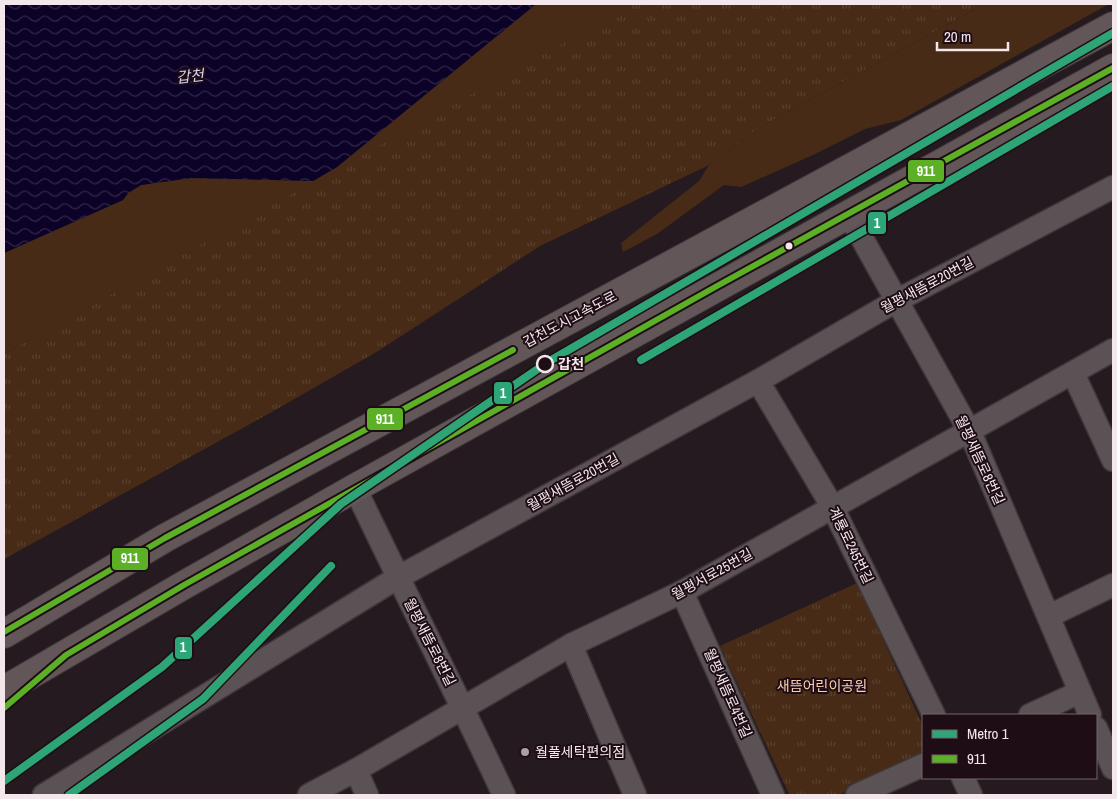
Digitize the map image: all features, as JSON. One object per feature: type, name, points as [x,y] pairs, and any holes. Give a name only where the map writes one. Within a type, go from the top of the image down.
[{"type":"main road","name":"갑천도시고속도로","points":[[4,633],[165,538],[1113,26]]},
{"type":"main road","points":[[4,690],[355,488],[1113,68]]},
{"type":"main road","points":[[4,708],[66,655]]},
{"type":"street","name":"월평새뜸로20번길","points":[[56,792],[398,578],[758,381],[896,302],[1113,187]]},
{"type":"street","name":"월평새뜸로8번길","points":[[849,215],[970,432],[1090,714]]},
{"type":"street","name":"월평서로25번길","points":[[309,795],[356,770],[572,645],[682,592],[832,506],[970,432],[1113,350]]},
{"type":"street","points":[[1073,373],[1113,460]]},
{"type":"street","name":"계룡로245번길","points":[[758,381],[832,506],[934,714]]},
{"type":"street","name":"월평새뜸로8번길","points":[[355,488],[464,708],[504,795]]},
{"type":"street","points":[[1049,616],[1113,585]]},
{"type":"street","name":"월평새뜸로4번길","points":[[682,592],[773,795]]},
{"type":"street","points":[[572,645],[635,795]]},
{"type":"street","points":[[1032,714],[1080,692]]},
{"type":"street","points":[[1097,730],[1113,768]]},
{"type":"street","points":[[857,795],[922,765]]},
{"type":"street","points":[[356,770],[367,795]]},
{"type":"street","points":[[963,779],[971,795]]},
{"type":"green space","points":[[536,4],[637,4],[4,354],[4,253],[123,200],[128,193],[141,185],[191,178],[313,181],[337,167]]},
{"type":"green space","points":[[634,4],[985,4],[760,127],[709,165],[540,246],[378,351],[270,413],[4,559],[4,354]]},
{"type":"green space","points":[[985,4],[1109,4],[901,120],[865,129],[813,155],[741,187],[724,185],[657,234],[623,252],[621,243],[699,181],[709,165],[760,127]]},
{"type":"green space","name":"새뜸어린이공원","points":[[857,583],[922,724],[922,755],[839,795],[789,794],[720,646]]},
{"type":"water","points":[[4,4],[536,4],[337,167],[313,181],[191,178],[141,185],[128,193],[123,200],[4,253]]},
{"type":"metro line","name":"1","points":[[4,781],[162,667],[341,504],[548,362],[1113,33]]},
{"type":"metro line","name":"1","points":[[641,360],[1113,86]]},
{"type":"metro line","name":"1","points":[[69,795],[203,699],[331,566]]},
{"type":"transit line","name":"911","points":[[4,708],[66,655],[184,585],[717,286],[1113,68]]},
{"type":"transit line","name":"911","points":[[4,632],[165,538],[513,350]]},
{"type":"place","name":"갑천","points":[[545,364]]},
{"type":"place","name":"월풀세탁편의점","points":[[525,752]]}]
